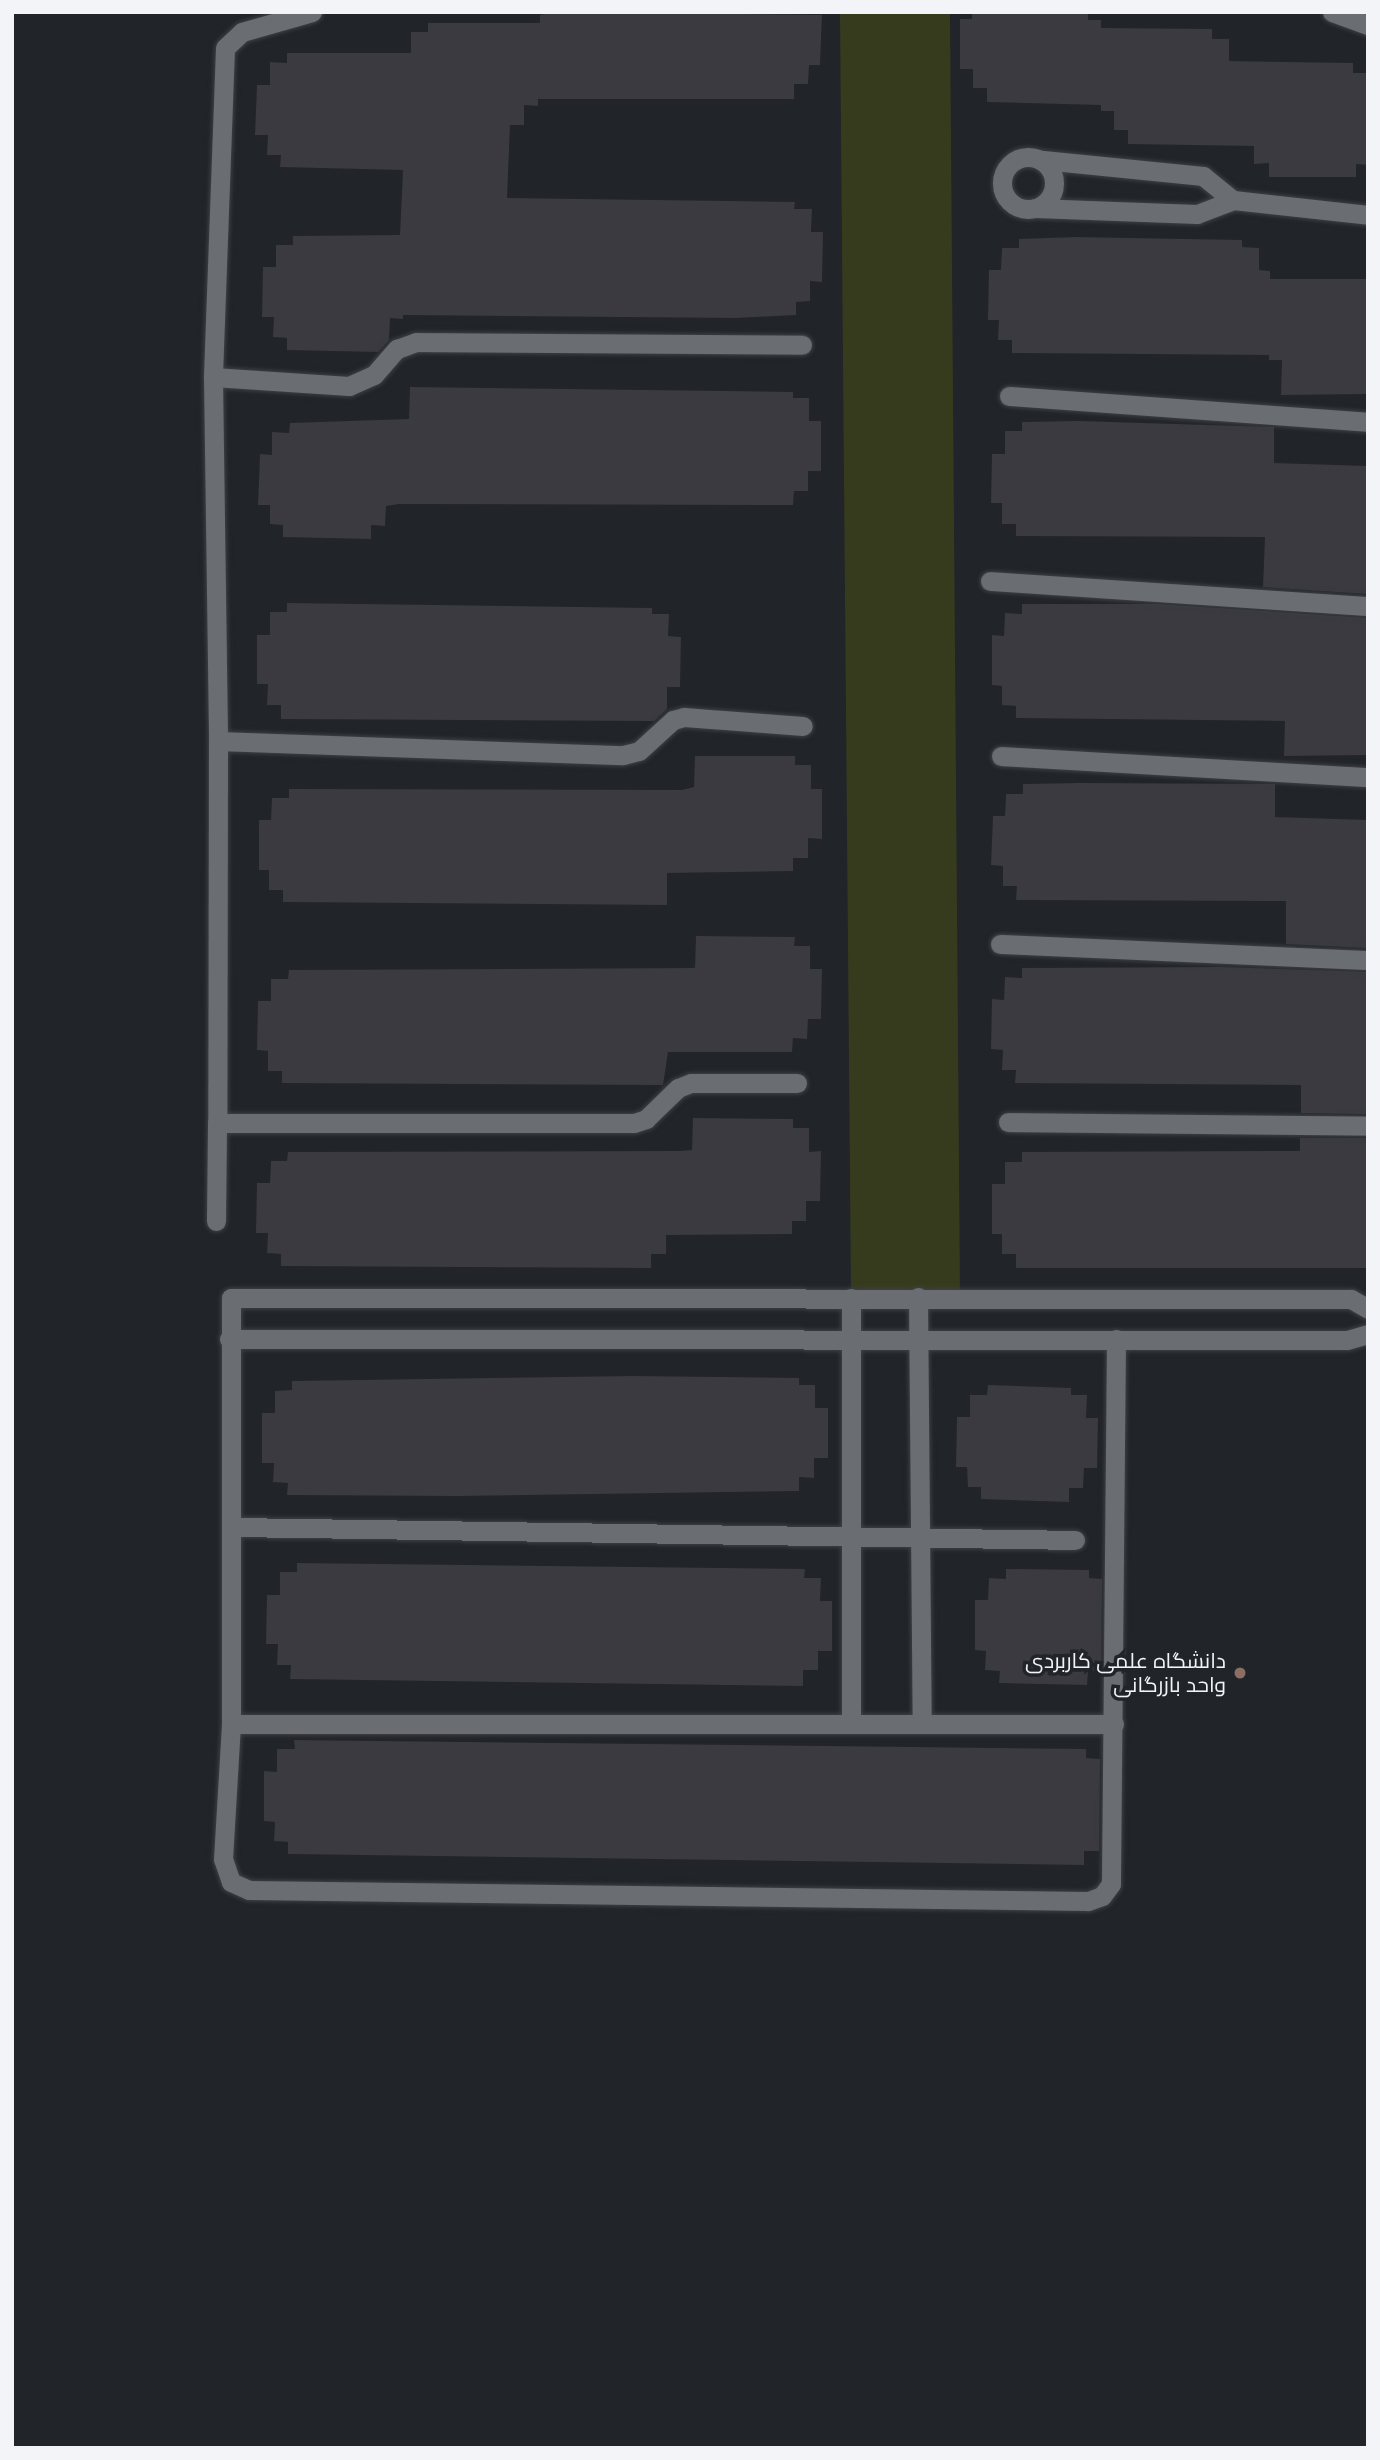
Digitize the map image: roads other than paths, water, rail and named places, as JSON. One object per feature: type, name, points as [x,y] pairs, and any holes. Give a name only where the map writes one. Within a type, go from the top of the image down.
[{"type":"street","points":[[216,1220],[219,741],[213,377],[225,48],[242,32],[312,12]]},
{"type":"street","points":[[1332,12],[1368,25]]},
{"type":"street","points":[[1233,200],[1203,176],[1043,160],[1029,156],[1014,160],[1004,171],[1002,186],[1008,200],[1020,208],[1197,214],[1233,200],[1368,215]]},
{"type":"street","points":[[1035,208],[1048,200],[1054,187],[1052,172],[1043,160]]},
{"type":"street","points":[[213,377],[349,386],[374,375],[406,342],[802,345]]},
{"type":"street","points":[[1009,396],[1368,422]]},
{"type":"street","points":[[990,581],[1368,606]]},
{"type":"street","points":[[219,741],[623,755],[639,751],[673,720],[684,717],[803,726]]},
{"type":"street","points":[[1001,756],[1368,777]]},
{"type":"street","points":[[1000,944],[1368,960]]},
{"type":"street","points":[[217,1123],[634,1123],[646,1119],[678,1088],[691,1083],[797,1083]]},
{"type":"street","points":[[1008,1122],[1368,1126]]},
{"type":"street","points":[[1116,1339],[1111,1884],[1102,1896],[1088,1901],[249,1890],[231,1882],[223,1859],[231,1724],[233,1527],[228,1304],[237,1296],[1351,1299],[1368,1309]]},
{"type":"street","points":[[918,1297],[922,1724]]},
{"type":"street","points":[[851,1298],[851,1723]]},
{"type":"street","points":[[229,1339],[1347,1340],[1368,1334]]},
{"type":"street","points":[[233,1527],[1075,1540]]},
{"type":"street","points":[[231,1724],[1114,1724]]},
{"type":"place","name":"دانشگاه علمی کاربردی واحد بازرگانی","points":[[1240,1673]]}]
